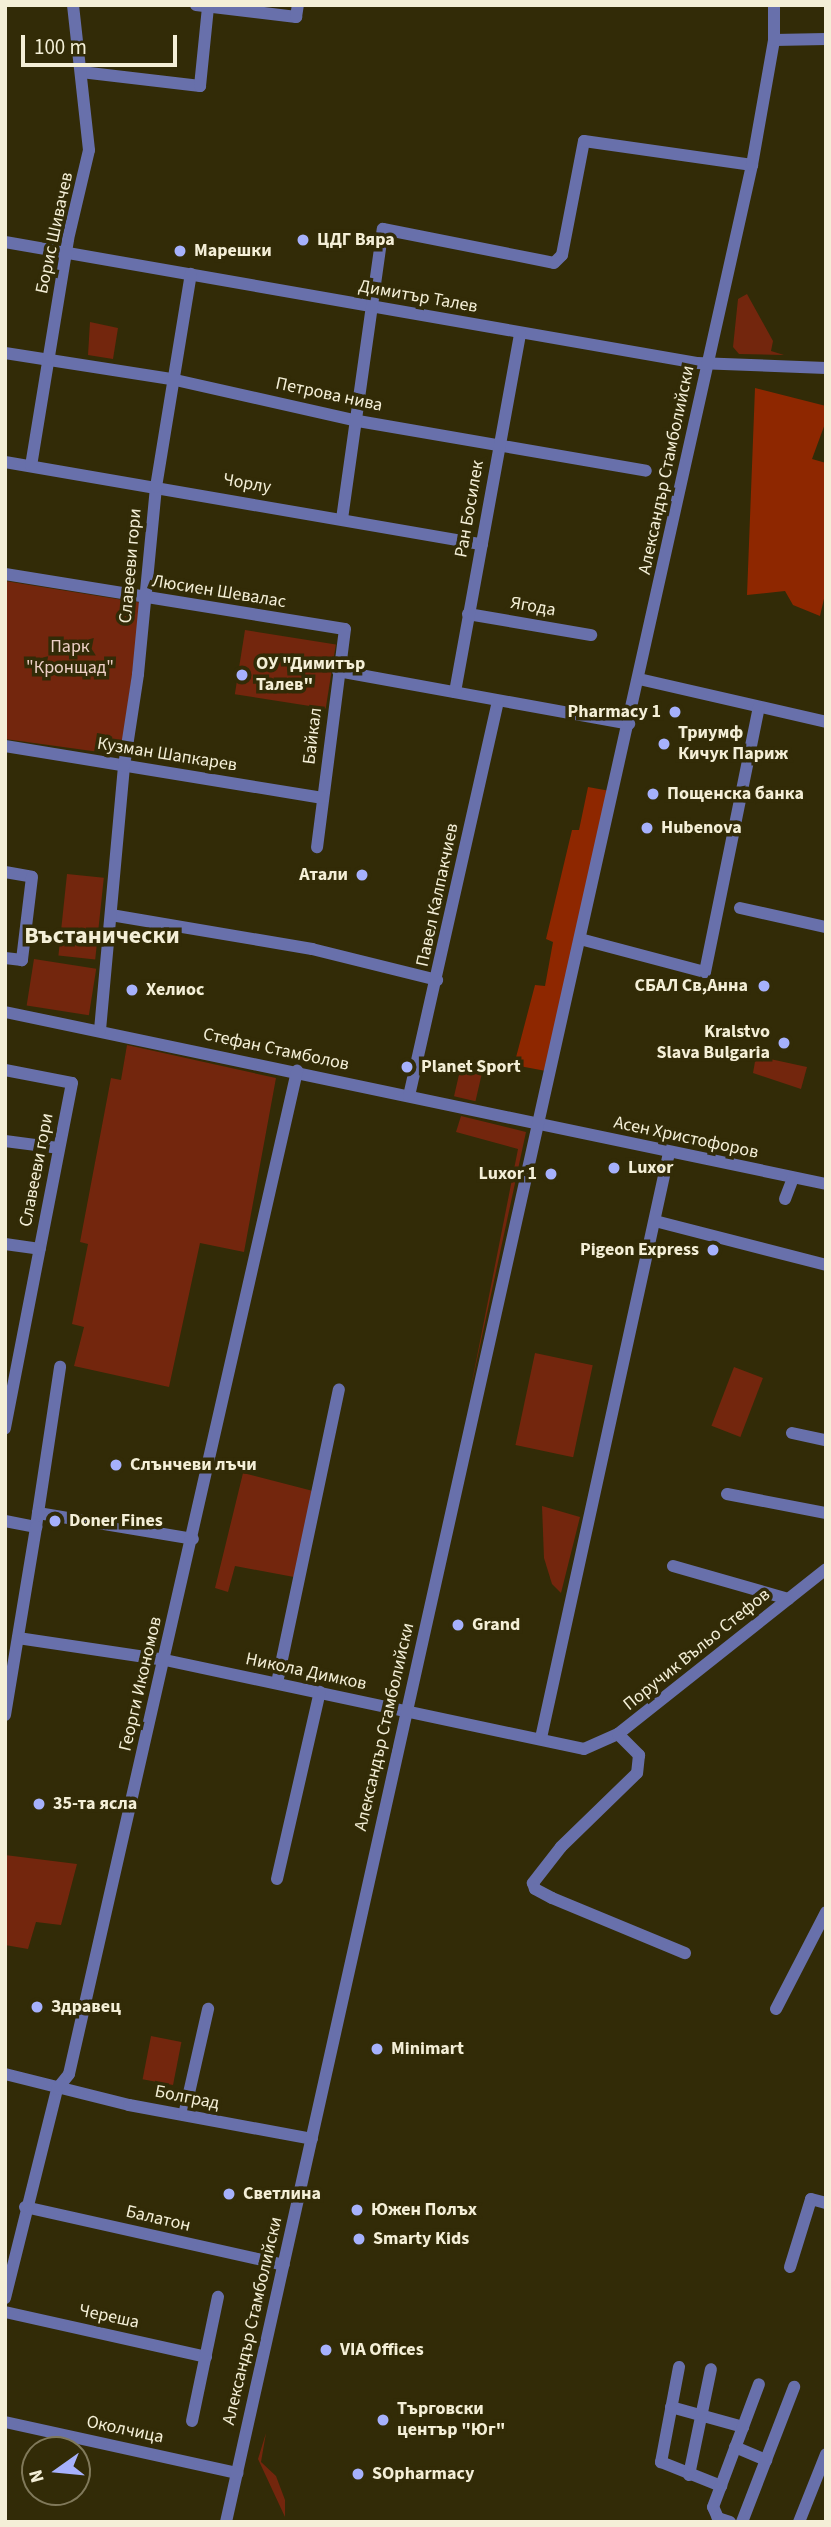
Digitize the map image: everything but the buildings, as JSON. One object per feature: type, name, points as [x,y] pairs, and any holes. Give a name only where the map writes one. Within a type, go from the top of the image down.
[{"type":"street","name":"Борис Шивачев","points":[[30,466],[66,253],[89,150],[73,5]]},
{"type":"street","points":[[81,72],[200,86],[202,6],[296,17],[298,5]]},
{"type":"street","name":"Александър Стамболийски","points":[[226,2522],[752,164],[774,40],[774,5]]},
{"type":"street","points":[[774,40],[826,39]]},
{"type":"street","points":[[342,519],[358,421],[383,229],[554,263],[562,254],[584,141],[752,164]]},
{"type":"street","name":"Димитър Талев","points":[[5,242],[520,334],[708,364],[826,368]]},
{"type":"street","name":"Славееви гори","points":[[100,1030],[124,766],[147,598],[156,487],[171,379],[191,274]]},
{"type":"street","name":"Ран Босилек","points":[[455,692],[520,334]]},
{"type":"street","name":"Петрова нива","points":[[5,353],[171,379],[358,421],[646,471]]},
{"type":"street","name":"Чорлу","points":[[5,462],[482,544]]},
{"type":"street","name":"Люсиен Шевалас","points":[[5,574],[345,629]]},
{"type":"street","name":"Ягода","points":[[468,614],[591,635]]},
{"type":"street","name":"Байкал","points":[[317,847],[345,629]]},
{"type":"street","points":[[338,671],[629,724]]},
{"type":"street","points":[[639,680],[826,722]]},
{"type":"street","name":"Павел Калпакчиев","points":[[409,1096],[498,701]]},
{"type":"street","points":[[580,939],[705,972],[759,708]]},
{"type":"street","name":"Кузман Шапкарев","points":[[5,746],[323,798]]},
{"type":"street","points":[[5,872],[32,877],[22,960],[5,958]]},
{"type":"street","points":[[740,908],[826,927]]},
{"type":"street","points":[[111,915],[312,949],[437,980]]},
{"type":"street","name":"Стефан Стамболов","points":[[5,1012],[297,1071],[539,1125]]},
{"type":"street","name":"Славееви гори","points":[[5,1070],[72,1083],[5,1429]]},
{"type":"street","name":"Георги Икономов","points":[[5,2298],[25,2207],[57,2089],[69,2074],[193,1539],[297,1071]]},
{"type":"street","name":"Асен Христофоров","points":[[539,1125],[826,1184]]},
{"type":"street","points":[[5,1141],[58,1148]]},
{"type":"street","points":[[541,1738],[669,1153]]},
{"type":"street","points":[[785,1199],[793,1178]]},
{"type":"street","points":[[654,1221],[826,1265]]},
{"type":"street","points":[[5,1244],[40,1249]]},
{"type":"street","points":[[5,1715],[60,1367]]},
{"type":"street","points":[[277,1683],[338,1389]]},
{"type":"street","points":[[792,1433],[826,1440]]},
{"type":"street","points":[[727,1494],[826,1513]]},
{"type":"street","points":[[38,1513],[193,1539]]},
{"type":"street","points":[[5,1521],[36,1527]]},
{"type":"street","points":[[673,1566],[788,1599]]},
{"type":"street","name":"Поручик Въльо Стефов","points":[[584,1749],[618,1734],[826,1569]]},
{"type":"street","name":"Никола Димков","points":[[18,1638],[165,1660],[584,1749]]},
{"type":"street","points":[[277,1879],[320,1692]]},
{"type":"street","points":[[618,1734],[639,1755],[637,1773],[561,1847],[533,1883],[535,1889],[552,1898],[685,1953]]},
{"type":"street","points":[[776,2009],[826,1912]]},
{"type":"street","points":[[184,2115],[208,2009]]},
{"type":"street","name":"Болград","points":[[5,2074],[57,2089],[312,2139]]},
{"type":"street","points":[[789,2267],[811,2199],[826,2203]]},
{"type":"street","name":"Балатон","points":[[25,2207],[284,2265]]},
{"type":"street","points":[[192,2421],[218,2297]]},
{"type":"street","name":"Череша","points":[[5,2312],[206,2357]]},
{"type":"street","points":[[680,2367],[659,2456],[663,2466],[721,2486]]},
{"type":"street","points":[[689,2475],[711,2369]]},
{"type":"street","points":[[730,2522],[714,2514],[721,2486],[759,2384]]},
{"type":"street","points":[[742,2522],[794,2387]]},
{"type":"street","points":[[671,2407],[743,2427]]},
{"type":"street","name":"Околчица","points":[[5,2422],[237,2473]]},
{"type":"street","points":[[735,2447],[766,2460]]},
{"type":"street","points":[[799,2522],[826,2454]]},
{"type":"green space","points":[[747,294],[773,341],[771,351],[784,355],[739,354],[733,347],[738,299]]},
{"type":"green space","points":[[90,322],[118,328],[113,359],[88,355]]},
{"type":"green space","name":"Парк \"Кронщад\"","points":[[5,581],[142,603],[121,755],[5,739]]},
{"type":"green space","points":[[245,630],[336,644],[326,709],[235,694]]},
{"type":"green space","points":[[67,874],[104,878],[95,959],[58,956]]},
{"type":"green space","points":[[34,959],[96,969],[89,1015],[27,1005]]},
{"type":"green space","points":[[127,1045],[276,1078],[244,1252],[200,1243],[169,1387],[74,1366],[84,1327],[72,1324],[88,1244],[80,1242],[111,1078],[121,1080]]},
{"type":"green space","points":[[756,1056],[807,1067],[801,1089],[753,1073]]},
{"type":"green space","points":[[461,1066],[482,1071],[475,1101],[454,1096]]},
{"type":"green space","points":[[461,1116],[526,1132],[469,1397],[518,1149],[456,1132]]},
{"type":"green space","points":[[535,1353],[593,1365],[573,1457],[515,1445]]},
{"type":"green space","points":[[734,1367],[763,1378],[740,1437],[711,1426]]},
{"type":"green space","points":[[243,1473],[313,1491],[294,1577],[235,1566],[228,1592],[215,1588]]},
{"type":"green space","points":[[542,1506],[580,1517],[561,1593],[552,1584],[544,1558]]},
{"type":"green space","points":[[5,1855],[77,1864],[61,1925],[36,1922],[28,1949],[5,1945]]},
{"type":"green space","points":[[151,2036],[181,2042],[173,2085],[143,2079]]},
{"type":"green space","points":[[266,2433],[261,2462],[276,2476],[285,2500],[285,2517],[258,2459]]},
{"type":"shaded area","points":[[755,388],[826,406],[826,421],[812,459],[826,463],[826,590],[820,616],[793,605],[785,591],[747,595]]},
{"type":"shaded area","points":[[588,787],[610,791],[546,1071],[514,1065],[535,985],[545,986],[553,942],[546,939],[572,830],[579,830]]},
{"type":"place","name":"ЦДГ Вяра","points":[[303,240]]},
{"type":"place","name":"Марешки","points":[[180,251]]},
{"type":"place","name":"ОУ \"Димитър Талев\"","points":[[242,675]]},
{"type":"place","name":"Pharmacy 1","points":[[675,712]]},
{"type":"place","name":"Триумф Кичук Париж","points":[[664,744]]},
{"type":"place","name":"Пощенска банка","points":[[653,794]]},
{"type":"place","name":"Hubenova","points":[[647,828]]},
{"type":"place","name":"Атали","points":[[362,875]]},
{"type":"place","name":"СБАЛ Св,Анна","points":[[764,986]]},
{"type":"place","name":"Хелиос","points":[[132,990]]},
{"type":"place","name":"Kralstvo Slava Bulgaria","points":[[784,1043]]},
{"type":"place","name":"Planet Sport","points":[[407,1067]]},
{"type":"place","name":"Luxor","points":[[614,1168]]},
{"type":"place","name":"Luxor 1","points":[[551,1174]]},
{"type":"place","name":"Pigeon Express","points":[[713,1250]]},
{"type":"place","name":"Слънчеви лъчи","points":[[116,1465]]},
{"type":"place","name":"Doner Fines","points":[[55,1521]]},
{"type":"place","name":"Grand","points":[[458,1625]]},
{"type":"place","name":"35-та ясла","points":[[39,1804]]},
{"type":"place","name":"Здравец","points":[[37,2007]]},
{"type":"place","name":"Minimart","points":[[377,2049]]},
{"type":"place","name":"Светлина","points":[[229,2194]]},
{"type":"place","name":"Южен Полъх","points":[[357,2210]]},
{"type":"place","name":"Smarty Kids","points":[[359,2239]]},
{"type":"place","name":"VIA Offices","points":[[326,2350]]},
{"type":"place","name":"Търговски център \"Юг\"","points":[[383,2420]]},
{"type":"place","name":"SOpharmacy","points":[[358,2474]]},
{"type":"district","name":"Въстанически","points":[[102,936]]}]
